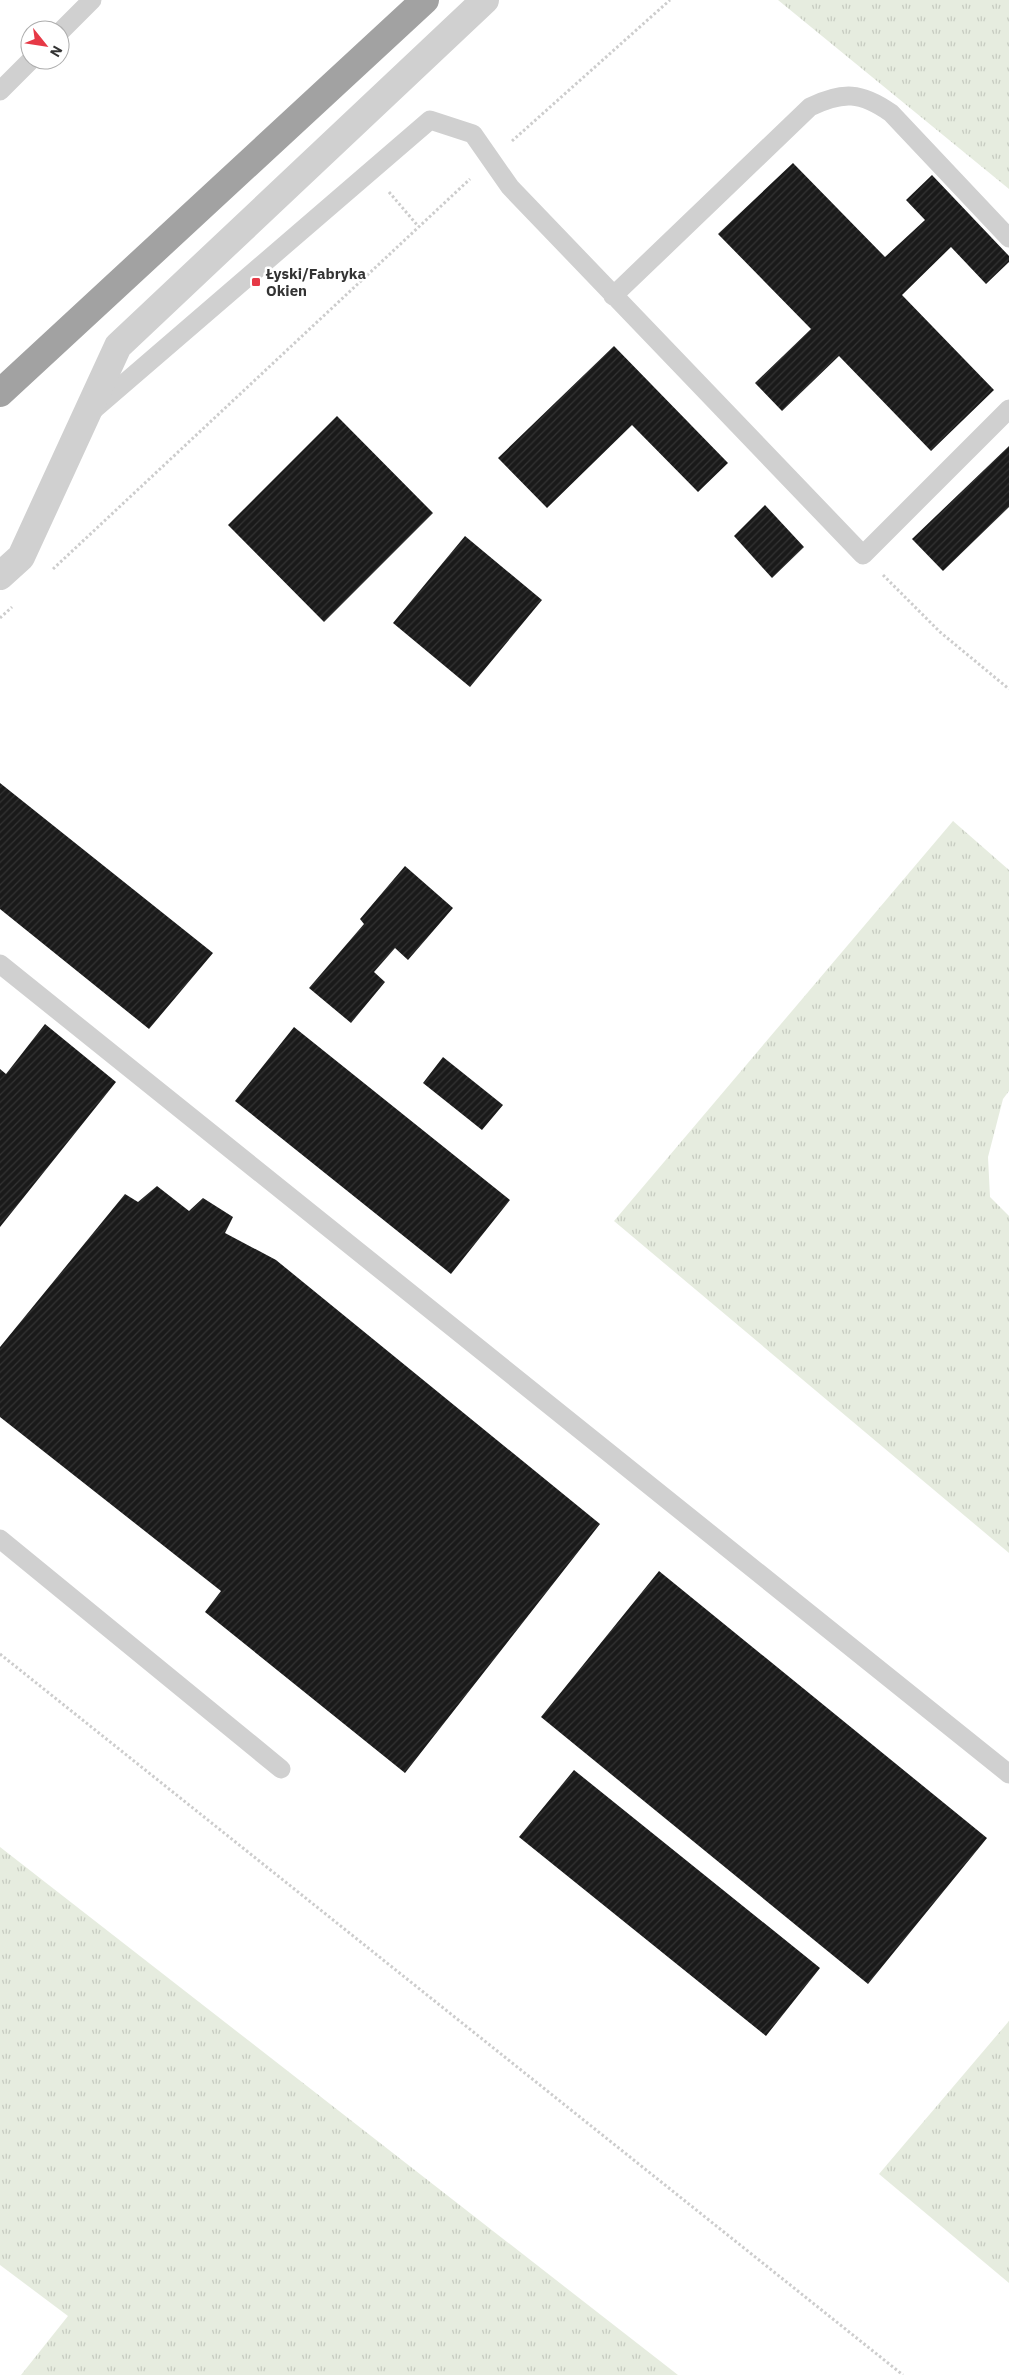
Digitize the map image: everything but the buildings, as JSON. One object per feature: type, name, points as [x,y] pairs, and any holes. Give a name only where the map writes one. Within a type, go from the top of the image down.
[{"type":"highway","points":[[0,393],[425,0]]},
{"type":"street","points":[[0,576],[20,557],[118,346],[485,0]]},
{"type":"lane","points":[[70,22],[92,0]]},
{"type":"lane","points":[[0,91],[22,70]]},
{"type":"lane","points":[[613,296],[810,108],[830,98],[852,96],[873,101],[891,113],[1009,238]]},
{"type":"lane","points":[[85,417],[430,120],[473,134],[510,187],[864,555],[1009,409]]},
{"type":"lane","points":[[0,964],[1009,1774]]},
{"type":"lane","points":[[0,1539],[281,1769]]},
{"type":"path","points":[[50,571],[491,159],[670,0]]},
{"type":"path","points":[[864,555],[940,632],[1009,689]]},
{"type":"path","points":[[0,618],[14,604]]},
{"type":"path","points":[[0,1654],[903,2375]]},
{"type":"green space","points":[[778,0],[1009,0],[1009,189]]},
{"type":"green space","points":[[953,821],[1009,870],[1009,1091],[1003,1099],[988,1157],[990,1197],[1009,1216],[1009,1553],[614,1221]]},
{"type":"green space","points":[[0,1847],[678,2375],[21,2375],[68,2316],[0,2265]]},
{"type":"green space","points":[[1009,2021],[1009,2283],[879,2174]]},
{"type":"place","name":"Łyski/Fabryka Okien","points":[[256,282]]}]
